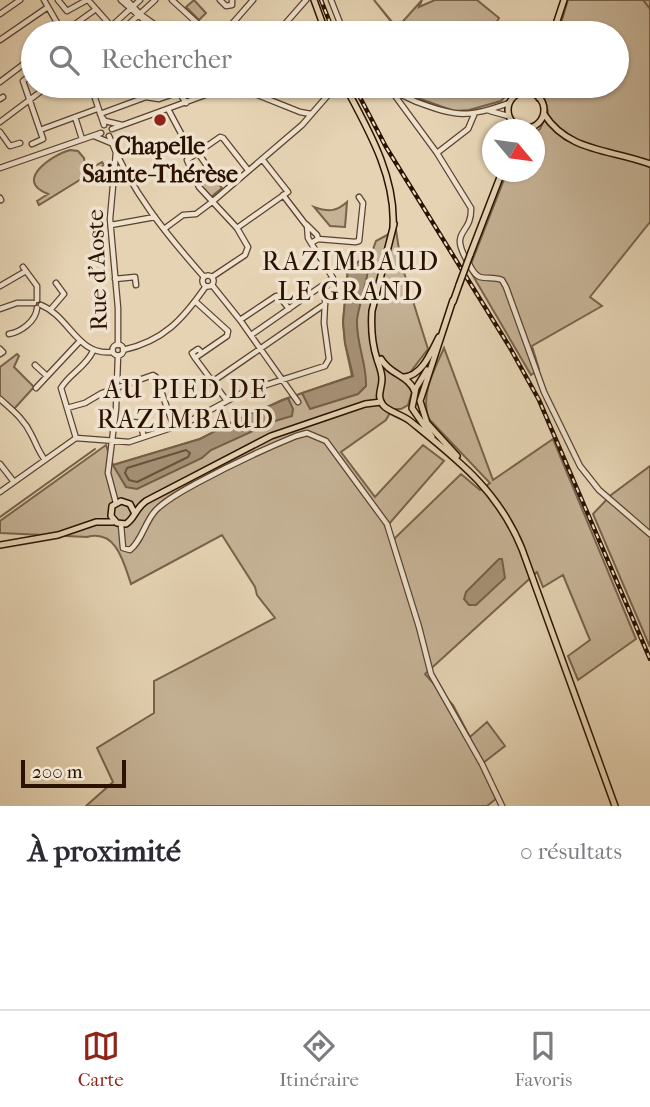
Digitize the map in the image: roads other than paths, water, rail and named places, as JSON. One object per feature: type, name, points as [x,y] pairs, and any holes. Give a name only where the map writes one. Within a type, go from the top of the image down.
[{"type":"main road","points":[[314,0],[322,21]]},
{"type":"main road","points":[[557,21],[564,0]]},
{"type":"main road","points":[[351,98],[377,149],[391,190],[394,224],[392,244],[379,281],[371,324],[382,384],[379,393],[381,402],[437,443],[473,475]]},
{"type":"main road","points":[[510,119],[509,103],[512,98]]},
{"type":"main road","points":[[539,98],[544,114],[554,128],[575,143],[650,164]]},
{"type":"main road","points":[[541,119],[544,114]]},
{"type":"main road","points":[[545,126],[554,128]]},
{"type":"main road","points":[[437,443],[414,414],[412,404],[498,182]]},
{"type":"main road","points":[[453,300],[446,328],[422,390],[420,405],[427,423],[498,503],[514,531],[615,806]]},
{"type":"main road","points":[[382,384],[388,379],[412,376],[420,369],[441,333]]},
{"type":"main road","points":[[374,346],[386,368],[412,384],[415,392]]},
{"type":"main road","points":[[365,404],[379,393]]},
{"type":"main road","points":[[0,545],[40,539],[96,522],[121,525],[130,521],[134,512],[146,501],[271,436],[365,404],[381,402]]},
{"type":"main road","points":[[397,412],[412,404]]},
{"type":"main road","points":[[96,522],[116,503],[146,501]]},
{"type":"main road","points":[[126,502],[134,512]]},
{"type":"main road","points":[[110,511],[113,522]]},
{"type":"street","points":[[0,13],[20,0]]},
{"type":"street","points":[[44,0],[59,21]]},
{"type":"street","points":[[58,0],[67,11],[87,0],[107,21]]},
{"type":"street","points":[[121,0],[144,21]]},
{"type":"street","points":[[127,0],[131,8]]},
{"type":"street","points":[[118,21],[140,0]]},
{"type":"street","points":[[132,21],[155,0]]},
{"type":"street","points":[[173,0],[195,21]]},
{"type":"street","points":[[220,0],[226,6],[233,2],[241,14]]},
{"type":"street","points":[[235,21],[253,0]]},
{"type":"street","points":[[288,21],[306,0]]},
{"type":"street","points":[[331,0],[339,21]]},
{"type":"street","points":[[28,21],[48,7]]},
{"type":"street","points":[[79,21],[96,9]]},
{"type":"street","points":[[138,15],[148,21]]},
{"type":"street","points":[[0,30],[3,38],[21,26]]},
{"type":"street","points":[[0,82],[21,66]]},
{"type":"street","points":[[1,118],[32,98]]},
{"type":"street","points":[[95,98],[99,113],[109,125],[108,138]]},
{"type":"street","points":[[40,130],[143,98]]},
{"type":"street","points":[[183,98],[186,103]]},
{"type":"street","points":[[0,168],[98,135],[109,125],[122,125],[200,98]]},
{"type":"street","points":[[263,98],[312,114]]},
{"type":"street","points":[[164,229],[183,215],[196,214],[212,202],[302,125],[326,98]]},
{"type":"street","points":[[397,98],[437,153],[471,208],[459,246],[474,273],[481,277],[502,280],[544,392],[580,466],[607,498],[650,534]]},
{"type":"street","points":[[413,98],[454,114],[475,115],[509,103]]},
{"type":"street","points":[[29,100],[43,139],[32,144]]},
{"type":"street","points":[[168,109],[195,155],[212,173]]},
{"type":"street","points":[[489,111],[509,116]]},
{"type":"street","points":[[300,112],[302,125]]},
{"type":"street","points":[[437,153],[468,129],[475,115]]},
{"type":"street","points":[[75,117],[82,140]]},
{"type":"street","points":[[0,132],[10,146],[20,143]]},
{"type":"street","points":[[98,135],[108,138],[113,144],[153,215],[204,276],[212,277],[248,251],[247,243],[237,228],[199,187],[187,160],[220,137],[248,170]]},
{"type":"street","name":"Rue d'Aoste","points":[[116,152],[111,225],[118,345]]},
{"type":"street","points":[[237,228],[288,192],[262,159]]},
{"type":"street","points":[[283,195],[318,239]]},
{"type":"street","points":[[311,243],[318,239],[355,243],[359,241],[363,204],[359,197]]},
{"type":"street","points":[[111,225],[153,215]]},
{"type":"street","points":[[251,335],[333,278],[308,238],[307,225]]},
{"type":"street","points":[[0,286],[24,269],[37,286],[34,319],[15,333],[9,334]]},
{"type":"street","points":[[204,276],[202,282],[209,285],[240,320],[298,402]]},
{"type":"street","points":[[116,279],[135,277],[136,285]]},
{"type":"street","points":[[0,309],[17,303],[37,304],[51,309],[63,319],[80,341],[93,351],[112,352],[118,356],[123,350],[161,337],[214,282],[212,277]]},
{"type":"street","points":[[51,309],[64,295],[55,283]]},
{"type":"street","points":[[0,492],[76,438],[129,442],[174,427],[226,401],[327,364],[329,359],[324,323],[326,283]]},
{"type":"street","points":[[240,320],[276,296],[279,296],[289,309]]},
{"type":"street","points":[[195,301],[228,331],[227,336],[195,358],[226,401]]},
{"type":"street","points":[[212,382],[325,304]]},
{"type":"street","points":[[36,387],[80,341]]},
{"type":"street","points":[[112,352],[113,347],[118,345],[123,350]]},
{"type":"street","points":[[76,438],[61,388],[72,374],[88,362],[93,351]]},
{"type":"street","name":"Rue d'Aoste","points":[[116,503],[111,488],[109,466],[118,356]]},
{"type":"street","points":[[34,365],[47,376]]},
{"type":"street","points":[[67,408],[153,375],[174,427]]},
{"type":"street","points":[[0,399],[20,417],[45,460]]},
{"type":"street","points":[[132,422],[140,423],[144,437]]},
{"type":"street","points":[[121,525],[123,548],[130,550],[148,520],[166,502],[255,453],[307,433],[326,441],[387,524],[431,674],[482,764],[502,806]]},
{"type":"street","points":[[0,464],[15,482]]},
{"type":"water","points":[[367,256],[367,279],[357,320],[366,386],[358,394],[310,409],[302,393],[353,376],[343,322],[348,269]]},
{"type":"water","points":[[288,398],[293,409],[292,416],[211,450],[202,458],[137,489],[126,487],[113,465],[200,439]]},
{"type":"water","points":[[502,559],[505,578],[476,605],[469,605],[464,599],[466,592]]},
{"type":"waterway","points":[[643,0],[650,9]]},
{"type":"waterway","points":[[0,517],[95,449]]},
{"type":"railway","points":[[321,0],[329,21]]},
{"type":"railway","points":[[360,98],[386,147],[509,346],[539,400],[650,659]]},
{"type":"place","name":"Chapelle Sainte-Thérèse","points":[[160,120]]},
{"type":"district","name":"RAZIMBAUD LE GRAND","points":[[351,276]]},
{"type":"district","name":"AU PIED DE RAZIMBAUD","points":[[186,404]]}]
